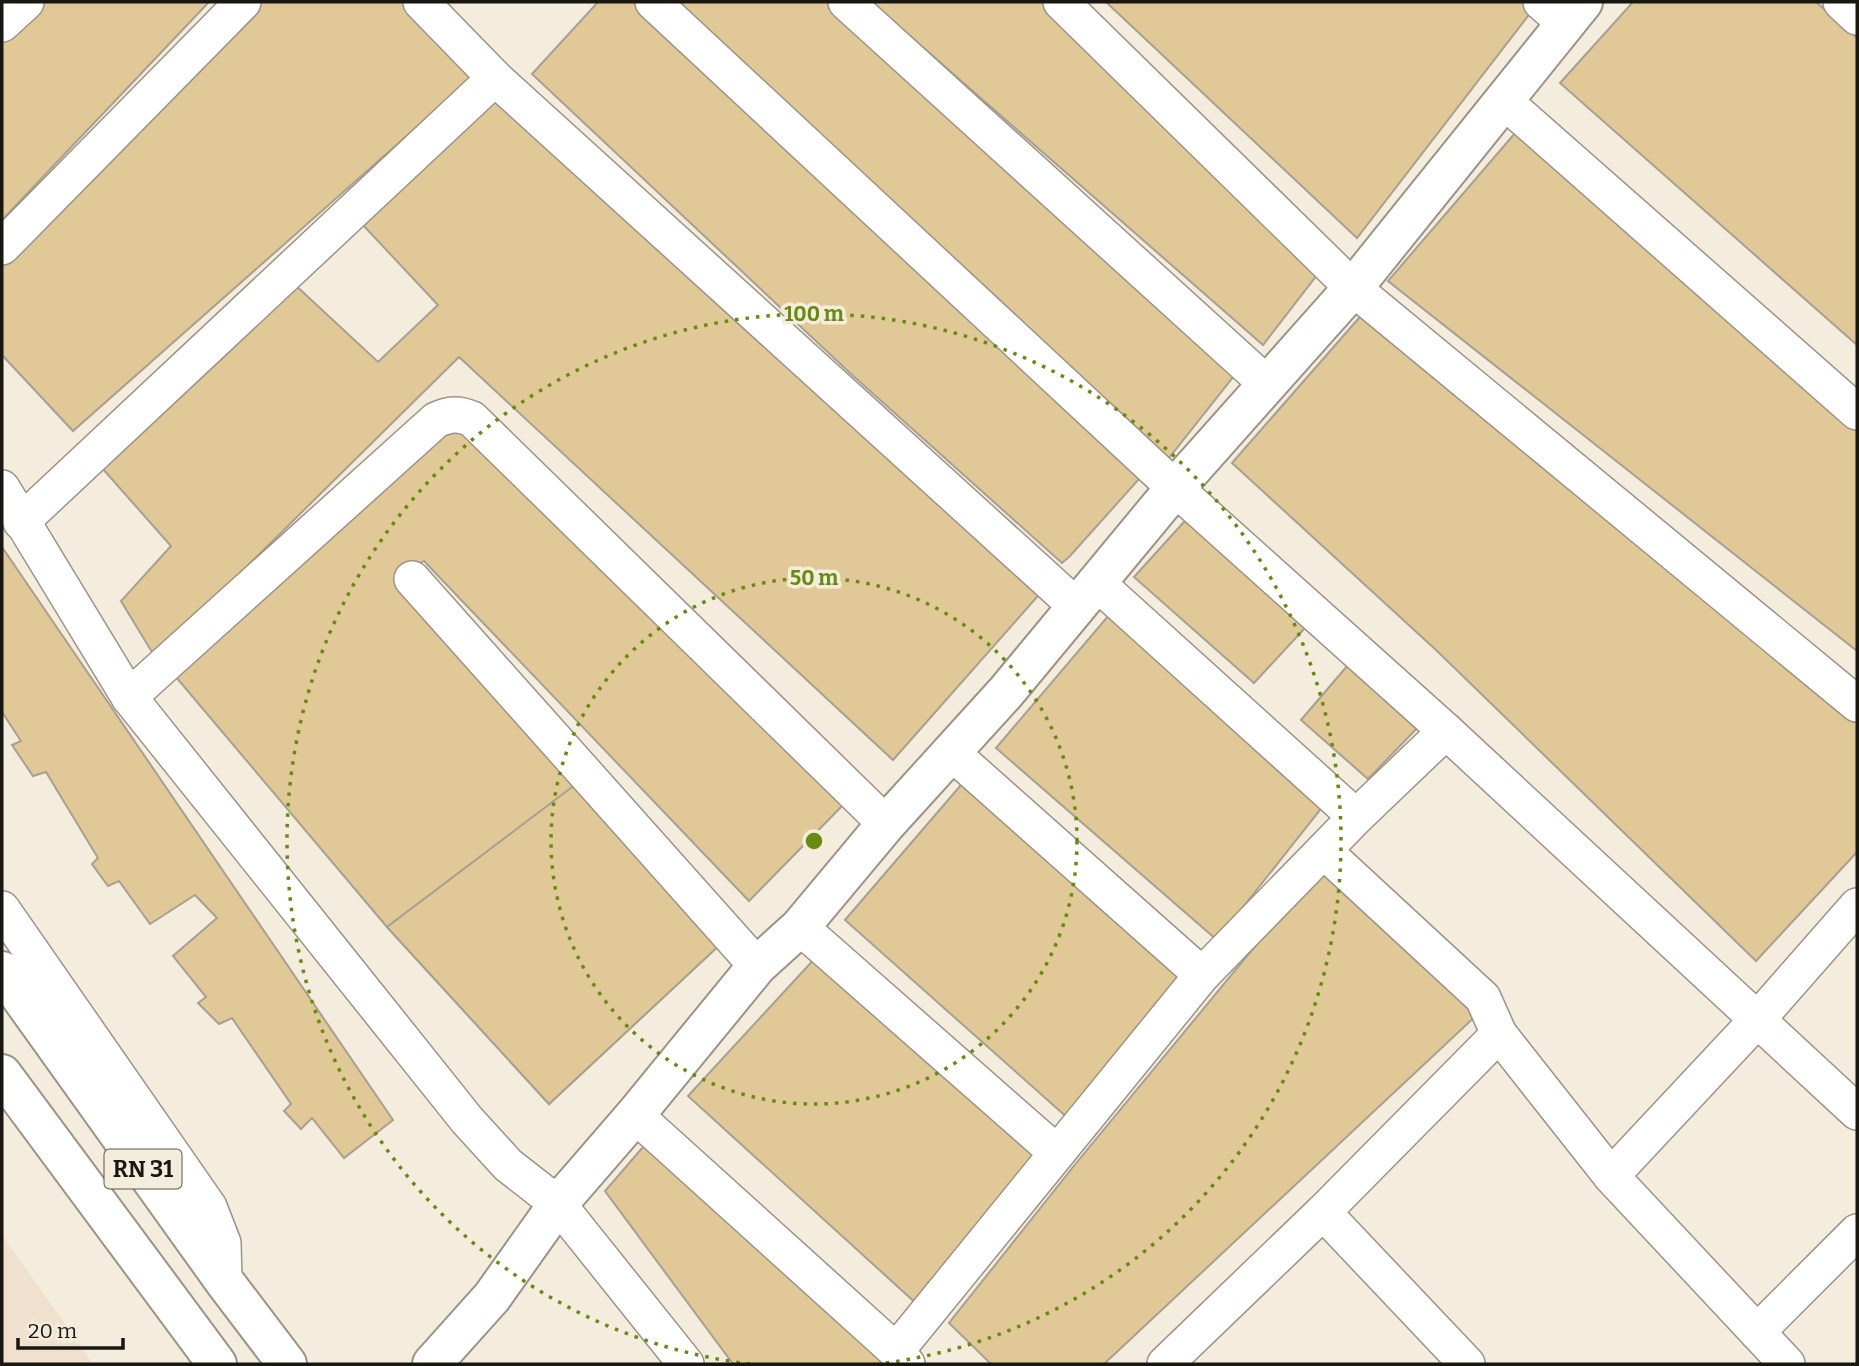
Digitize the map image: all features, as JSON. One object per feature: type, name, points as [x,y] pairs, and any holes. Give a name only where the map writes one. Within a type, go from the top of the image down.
[{"type":"street","points":[[2,24],[26,2]]},
{"type":"street","points":[[2,247],[243,2]]},
{"type":"street","points":[[421,2],[495,78],[1086,594],[1356,817]]},
{"type":"street","points":[[653,2],[1175,488],[1446,732],[1857,1112]]},
{"type":"street","points":[[846,2],[1267,384]]},
{"type":"street","points":[[1061,2],[1353,288],[1857,704]]},
{"type":"street","points":[[1841,2],[1857,17]]},
{"type":"street","points":[[432,1364],[492,1297],[558,1204],[757,966],[800,927],[886,824],[1006,692],[1175,488],[1353,288],[1503,100],[1563,9]]},
{"type":"street","points":[[20,522],[495,78]]},
{"type":"street","points":[[1503,100],[1857,412]]},
{"type":"street","points":[[128,697],[436,421],[449,414],[461,414],[482,428],[886,824]]},
{"type":"street","points":[[2,488],[20,522],[128,697],[467,1119],[508,1164],[558,1204],[686,1364]]},
{"type":"street","points":[[412,579],[757,966]]},
{"type":"street","points":[[635,1115],[901,1358],[1057,1153],[1202,975],[1356,817],[1446,732]]},
{"type":"street","points":[[952,753],[1202,975]]},
{"type":"street","points":[[1324,851],[1483,998],[1499,1034],[1611,1176],[1787,1364]]},
{"type":"street","points":[[1611,1176],[1757,1020],[1857,906]]},
{"type":"street","points":[[2,909],[209,1207],[223,1243],[224,1281]]},
{"type":"street","points":[[800,927],[1057,1153]]},
{"type":"street","name":"RN 31","points":[[2,971],[224,1281],[287,1364]]},
{"type":"street","points":[[1165,1364],[1323,1212],[1499,1034]]},
{"type":"street","name":"RN 31","points":[[2,1074],[217,1364]]},
{"type":"street","points":[[1323,1212],[1450,1359]]},
{"type":"street","points":[[1757,1332],[1857,1232]]},
{"type":"shaded area","points":[[2,1235],[93,1364],[2,1364]]},
{"type":"building","points":[[40,2],[209,2],[2,220],[2,38]]},
{"type":"building","points":[[251,2],[411,2],[479,72],[73,431],[2,355],[2,258]]},
{"type":"building","points":[[598,2],[649,2],[1147,470],[1062,563],[850,373],[532,74]]},
{"type":"building","points":[[661,2],[839,2],[1241,367],[1161,468]]},
{"type":"building","points":[[871,2],[1053,2],[1324,266],[1263,345]]},
{"type":"building","points":[[1106,2],[1529,2],[1535,7],[1357,238]]},
{"type":"building","points":[[1633,2],[1816,2],[1857,38],[1857,345],[1560,83]]},
{"type":"building","points":[[495,89],[1044,589],[893,760],[459,357],[155,657],[121,601],[171,546],[102,468],[293,283],[378,362],[438,305],[362,224]]},
{"type":"building","points":[[1522,125],[1857,421],[1857,651],[1388,281]]},
{"type":"building","points":[[1366,310],[1857,714],[1857,852],[1756,961],[1436,650],[1232,463]]},
{"type":"building","points":[[449,414],[846,802],[749,901],[424,561],[397,578],[725,940],[549,1104],[387,927],[165,664]]},
{"type":"building","points":[[1193,512],[1317,615],[1254,683],[1134,577]]},
{"type":"building","points":[[2,547],[393,1120],[344,1158],[312,1118],[301,1129],[284,1111],[291,1104],[232,1018],[219,1024],[198,1003],[206,997],[173,956],[217,918],[195,895],[150,924],[119,881],[108,886],[92,864],[98,858],[46,772],[33,776],[12,745],[21,741],[2,712]]},
{"type":"building","points":[[1115,608],[1327,801],[1217,940],[996,748]]},
{"type":"building","points":[[1354,658],[1424,721],[1368,779],[1301,720]]},
{"type":"building","points":[[967,778],[1190,976],[1070,1120],[845,920]]},
{"type":"building","points":[[580,781],[725,940],[549,1104],[387,927]]},
{"type":"building","points":[[1322,865],[1480,1012],[1104,1364],[991,1364],[949,1323],[1073,1167]]},
{"type":"building","points":[[818,955],[1042,1152],[919,1306],[688,1096]]},
{"type":"building","points":[[656,1132],[907,1364],[733,1364],[605,1191]]}]
